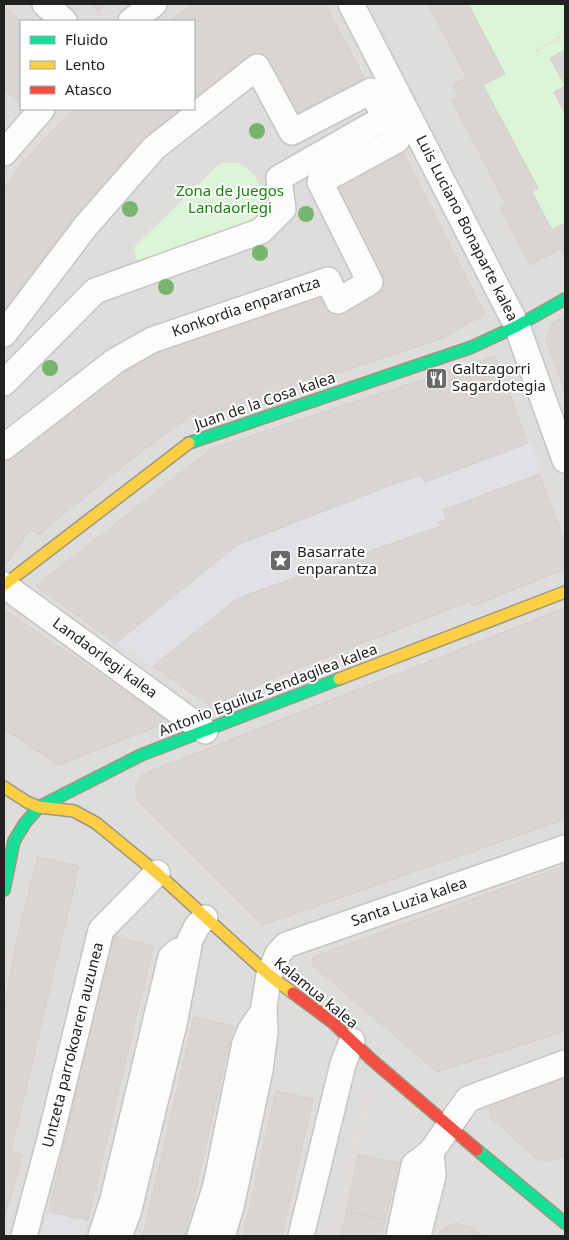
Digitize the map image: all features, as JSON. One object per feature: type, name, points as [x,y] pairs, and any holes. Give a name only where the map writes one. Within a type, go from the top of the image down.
[{"type":"street","points":[[45,4],[63,20]]},
{"type":"street","points":[[132,20],[154,4]]},
{"type":"street","name":"Luis Luciano Bonaparte kalea","points":[[351,4],[517,326],[565,460]]},
{"type":"street","name":"Konkordia enparantza","points":[[4,334],[85,227],[154,148],[257,67],[292,132],[372,91],[389,115],[397,140],[320,182],[370,282],[338,301],[328,280],[152,340],[115,361],[4,447]]},
{"type":"street","points":[[8,138],[41,110]]},
{"type":"street","points":[[4,383],[95,291],[261,231],[283,209],[279,178],[389,115]]},
{"type":"street","name":"Juan de la Cosa kalea","points":[[4,585],[185,445],[206,436],[472,346],[517,326],[565,299]]},
{"type":"street","name":"Landaorlegi kalea","points":[[4,585],[205,731]]},
{"type":"street","name":"Antonio Eguiluz Sendagilea kalea","points":[[4,890],[14,842],[25,823],[39,807],[141,755],[565,592]]},
{"type":"street","points":[[4,787],[27,802],[39,807]]},
{"type":"street","name":"Kalamua kalea","points":[[39,807],[74,811],[96,823],[157,873],[269,975],[332,1022],[484,1156],[565,1223]]},
{"type":"street","points":[[7,828],[14,842]]},
{"type":"street","name":"Santa Luzia kalea","points":[[269,975],[278,954],[286,945],[565,848]]},
{"type":"street","name":"Untzeta parrokoaren auzunea","points":[[24,1236],[49,1143],[101,930],[157,873]]},
{"type":"street","points":[[119,1236],[128,1213],[174,1024],[190,940],[197,926],[205,918]]},
{"type":"street","points":[[101,1236],[113,1199],[171,957],[190,940]]},
{"type":"street","points":[[222,1236],[231,1207],[260,1070],[265,1032],[264,1010],[269,975]]},
{"type":"street","points":[[200,1236],[216,1185],[245,1043],[250,1031],[264,1010]]},
{"type":"street","points":[[301,1236],[342,1064],[352,1041]]},
{"type":"street","points":[[399,1236],[414,1164],[431,1152],[468,1099],[565,1063]]},
{"type":"street","points":[[418,1236],[433,1176],[431,1152]]},
{"type":"path","points":[[536,51],[565,34]]},
{"type":"path","points":[[335,1236],[370,1090]]},
{"type":"shaded area","points":[[4,4],[565,4],[565,1236],[4,1236]]},
{"type":"shaded area","name":"Basarrate enparantza","points":[[531,442],[542,472],[444,510],[447,519],[440,522],[441,526],[238,598],[153,666],[116,643],[237,545],[391,485],[422,475],[425,482]]},
{"type":"shaded area","points":[[49,1212],[88,1220],[83,1236],[40,1236]]},
{"type":"green space","points":[[468,4],[565,4],[565,50],[551,58],[565,85],[554,93],[565,114],[565,223],[552,230],[532,192],[538,188],[483,85],[505,74]]},
{"type":"green space","name":"Zona de Juegos Landaorlegi","points":[[223,163],[239,163],[256,178],[263,197],[265,213],[257,223],[142,263],[137,260],[134,250],[135,246],[216,167]]},
{"type":"building","points":[[89,4],[105,4],[99,11]]},
{"type":"building","points":[[193,4],[325,4],[371,91],[292,132],[259,72],[154,148],[4,334],[4,188],[25,160],[72,110],[195,110],[195,20],[171,20]]},
{"type":"building","points":[[428,4],[468,4],[505,74],[483,85],[538,188],[532,192],[552,230],[565,223],[565,257],[561,249],[530,265],[500,207],[506,204],[452,100],[459,96],[453,85],[467,77]]},
{"type":"building","points":[[4,7],[20,20],[19,102],[4,90]]},
{"type":"building","points":[[565,50],[565,85],[550,58]]},
{"type":"building","points":[[565,86],[565,114],[554,92]]},
{"type":"building","points":[[397,140],[485,314],[443,338],[200,418],[195,412],[141,452],[50,525],[41,535],[30,529],[8,562],[4,560],[4,447],[115,361],[328,280],[338,301],[370,282],[320,182]]},
{"type":"building","points":[[565,316],[565,390],[546,340],[553,323]]},
{"type":"building","points":[[495,356],[528,443],[425,482],[422,475],[391,485],[237,545],[116,643],[36,586],[211,449]]},
{"type":"building","points":[[539,474],[565,542],[565,569],[472,606],[470,601],[279,676],[211,706],[153,666],[238,598],[441,526],[439,522],[447,519],[443,510]]},
{"type":"building","points":[[565,608],[565,819],[262,925],[138,801],[135,788],[143,774]]},
{"type":"building","points":[[6,611],[163,718],[161,725],[58,765],[4,729],[4,612]]},
{"type":"building","points":[[38,857],[79,866],[11,1151],[23,1155],[4,1219],[4,1011],[17,939]]},
{"type":"building","points":[[565,866],[565,1031],[437,1072],[312,965],[313,957]]},
{"type":"building","points":[[111,936],[153,946],[88,1220],[49,1212]]},
{"type":"building","points":[[194,1017],[233,1026],[185,1236],[143,1236]]},
{"type":"building","points":[[565,1073],[565,1156],[553,1160],[538,1160],[491,1118],[490,1107],[498,1096]]},
{"type":"building","points":[[276,1091],[313,1099],[282,1236],[243,1236]]},
{"type":"building","points":[[358,1155],[399,1163],[385,1220],[347,1211]]},
{"type":"building","points":[[347,1211],[385,1220],[381,1236],[341,1236]]},
{"type":"building","points":[[456,1223],[472,1228],[483,1236],[437,1236],[444,1228]]},
{"type":"traffic: fast","points":[[189,443],[472,347],[517,326],[565,299]]},
{"type":"traffic: fast","points":[[4,890],[14,841],[25,823],[39,807],[141,755],[339,679]]},
{"type":"traffic: fast","points":[[477,1150],[565,1223]]},
{"type":"traffic: slow","points":[[4,585],[189,443]]},
{"type":"traffic: slow","points":[[339,679],[565,592]]},
{"type":"traffic: slow","points":[[4,787],[27,802],[39,807],[74,811],[96,823],[157,873],[269,975],[293,993]]},
{"type":"traffic: jam","points":[[293,993],[332,1022],[372,1060],[477,1150]]},
{"type":"place","name":"Galtzagorri Sagardotegia","points":[[436,378]]},
{"type":"place","name":"Basarrate enparantza","points":[[281,561]]}]
